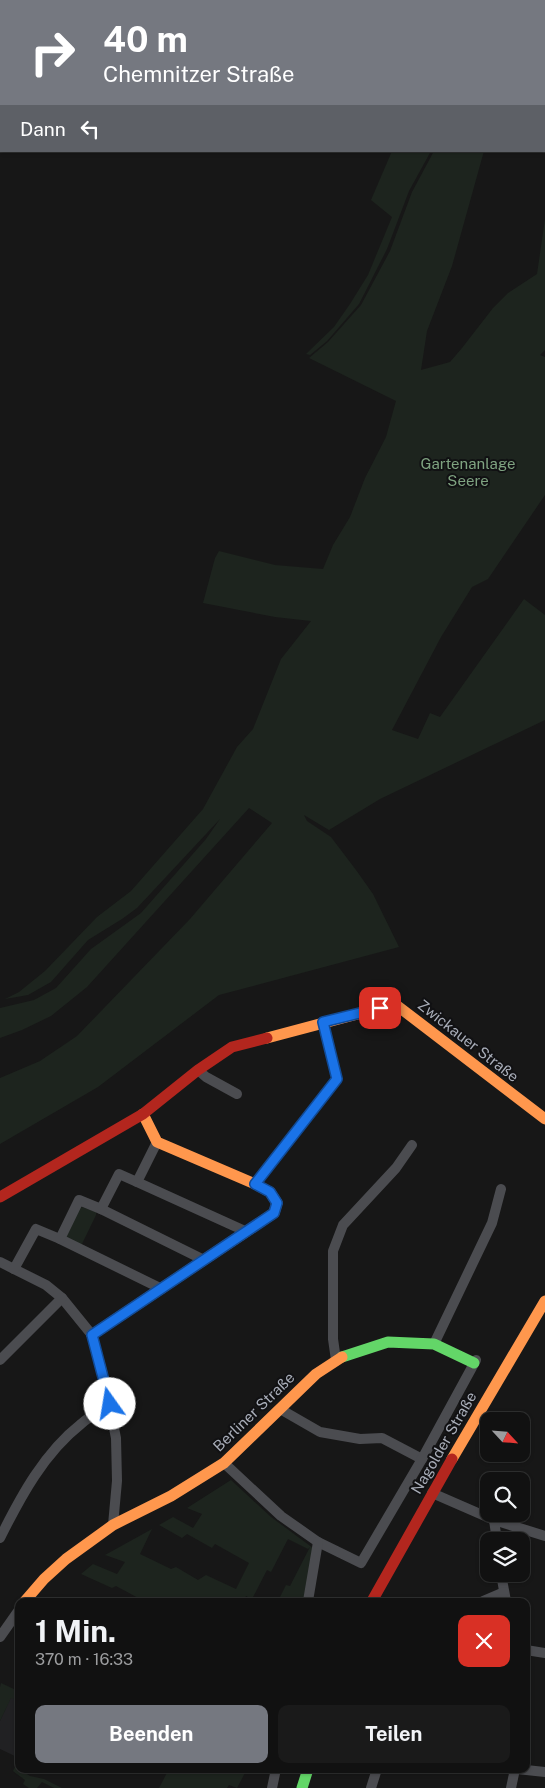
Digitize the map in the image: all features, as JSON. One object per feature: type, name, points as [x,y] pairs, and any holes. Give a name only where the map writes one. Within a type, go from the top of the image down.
[{"type":"street","name":"Zwickauer Straße","points":[[0,1197],[143,1114],[198,1070],[232,1047],[394,1004],[545,1119]]},
{"type":"street","points":[[255,1184],[337,1079],[323,1022]]},
{"type":"street","points":[[198,1070],[206,1077],[237,1094]]},
{"type":"street","points":[[92,1335],[274,1213],[277,1203],[270,1192],[255,1184],[157,1142],[143,1114]]},
{"type":"street","points":[[137,1182],[157,1142]]},
{"type":"street","points":[[336,1360],[333,1339],[333,1251],[343,1225],[396,1168],[412,1145]]},
{"type":"street","points":[[101,1209],[119,1174],[245,1231]]},
{"type":"street","points":[[434,1344],[492,1222],[501,1189]]},
{"type":"street","points":[[60,1239],[79,1200],[204,1260]]},
{"type":"street","points":[[14,1269],[36,1229],[162,1289]]},
{"type":"street","points":[[0,1262],[46,1285],[62,1298],[92,1335],[110,1404],[116,1438],[117,1481],[113,1525]]},
{"type":"street","points":[[0,1360],[62,1298]]},
{"type":"street","name":"Nagolder Straße","points":[[374,1598],[432,1493],[545,1301]]},
{"type":"street","name":"Berliner Straße","points":[[28,1598],[44,1579],[66,1559],[113,1525],[171,1496],[224,1463],[316,1374],[336,1360],[388,1342],[434,1344],[475,1362],[422,1459],[361,1562],[318,1542]]},
{"type":"street","points":[[0,1538],[21,1496],[53,1452],[80,1424],[110,1404]]},
{"type":"street","points":[[280,1409],[320,1432],[360,1440],[382,1438],[422,1459]]},
{"type":"street","points":[[224,1463],[281,1516],[318,1542],[309,1598]]},
{"type":"street","points":[[432,1493],[480,1514]]},
{"type":"street","points":[[500,1522],[545,1536]]},
{"type":"street","points":[[502,1582],[505,1597]]},
{"type":"street","points":[[0,1637],[15,1616]]},
{"type":"street","points":[[530,1651],[545,1653]]},
{"type":"street","points":[[530,1770],[545,1772]]},
{"type":"street","points":[[272,1788],[275,1773]]},
{"type":"street","points":[[302,1788],[307,1773]]},
{"type":"street","points":[[371,1788],[376,1773]]},
{"type":"street","points":[[512,1788],[515,1773]]},
{"type":"shaded area","points":[[11,1697],[15,1699],[15,1756],[0,1749],[0,1721]]},
{"type":"green space","points":[[392,152],[430,152],[409,191],[387,249],[359,304],[327,341],[310,355],[306,354],[334,327],[368,275],[392,217],[371,200]]},
{"type":"green space","name":"Gartenanlage Seere","points":[[433,152],[484,152],[452,266],[427,331],[421,370],[450,362],[493,308],[508,293],[537,274],[545,219],[545,350],[540,355],[545,357],[545,495],[488,579],[472,587],[441,637],[392,730],[418,739],[430,713],[440,717],[524,599],[545,615],[545,720],[380,799],[329,830],[304,815],[307,821],[331,837],[356,870],[373,894],[399,947],[219,995],[98,1087],[0,1144],[0,1078],[40,1061],[77,1036],[190,919],[272,823],[249,808],[87,987],[51,1016],[0,1038],[0,1008],[34,1000],[56,988],[91,949],[141,913],[206,839],[220,819],[137,908],[88,940],[51,982],[28,995],[5,999],[19,992],[45,971],[97,917],[131,891],[203,809],[237,747],[253,729],[281,659],[311,621],[275,617],[203,603],[215,558],[219,551],[275,565],[323,569],[333,545],[350,517],[365,478],[386,437],[396,401],[309,358],[328,342],[361,305],[390,251],[412,192]]},
{"type":"green space","points":[[82,1207],[96,1212],[96,1215],[81,1246],[66,1237],[79,1208]]},
{"type":"green space","points":[[231,1480],[271,1517],[313,1548],[305,1598],[280,1598],[286,1585],[290,1586],[310,1547],[308,1549],[288,1539],[271,1572],[267,1570],[253,1598],[246,1596],[245,1598],[138,1598],[116,1586],[112,1588],[81,1574],[93,1564],[117,1574],[125,1562],[105,1555],[152,1529],[140,1554],[171,1569],[176,1567],[198,1580],[206,1575],[236,1589],[249,1563],[215,1544],[212,1548],[187,1534],[182,1538],[159,1525],[173,1517],[193,1528],[202,1514],[187,1508]]},
{"type":"green space","points":[[1,1683],[15,1690],[15,1700],[11,1698],[0,1721]]},
{"type":"green space","points":[[16,1773],[25,1773],[44,1779],[62,1788],[54,1788],[42,1782],[37,1788],[29,1788],[23,1784],[25,1780]]},
{"type":"green space","points":[[167,1773],[245,1773],[237,1788],[229,1785],[227,1788],[159,1788]]},
{"type":"traffic: fast","points":[[342,1357],[388,1342],[434,1344],[474,1363]]},
{"type":"traffic: fast","points":[[302,1788],[307,1773]]},
{"type":"traffic: slow","points":[[267,1038],[395,1004],[545,1119]]},
{"type":"traffic: slow","points":[[92,1335],[274,1213],[277,1203],[270,1192],[255,1184],[157,1142],[143,1114]]},
{"type":"traffic: slow","points":[[452,1459],[545,1301]]},
{"type":"traffic: slow","points":[[28,1598],[44,1579],[66,1559],[113,1525],[171,1496],[224,1463],[316,1374],[342,1357]]},
{"type":"traffic: jam","points":[[0,1197],[143,1114],[198,1070],[232,1047],[267,1038]]},
{"type":"traffic: jam","points":[[374,1598],[452,1459]]},
{"type":"route","points":[[110,1404],[92,1335],[274,1213],[277,1203],[270,1192],[255,1184],[337,1079],[323,1022],[380,1008]]}]
